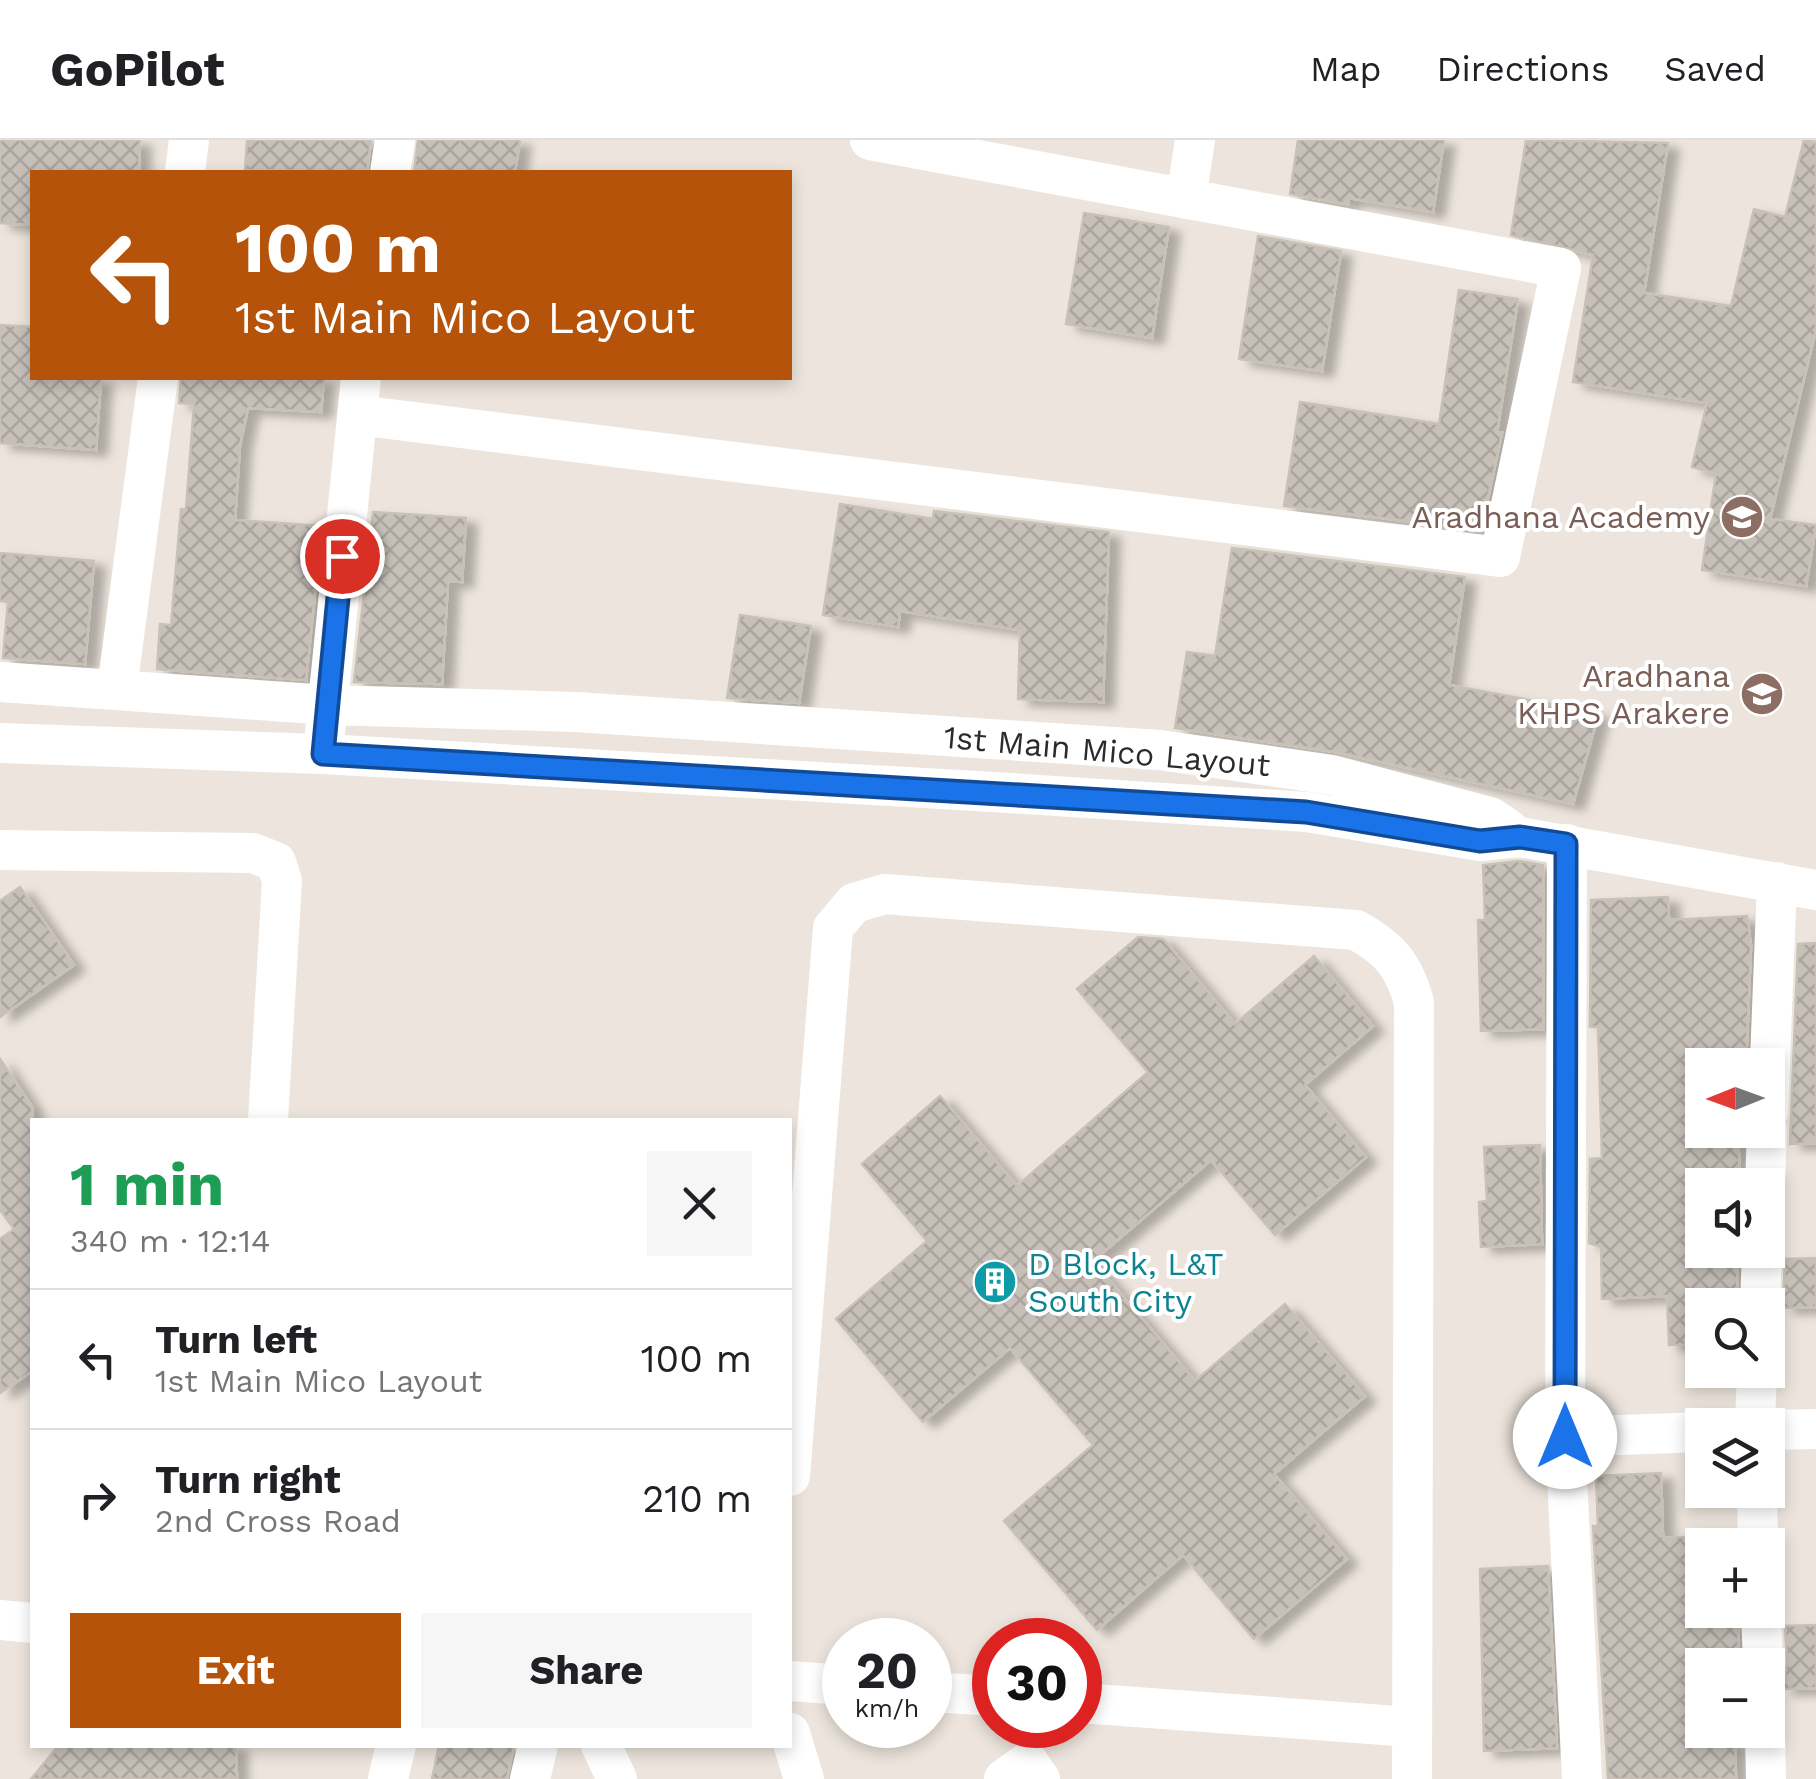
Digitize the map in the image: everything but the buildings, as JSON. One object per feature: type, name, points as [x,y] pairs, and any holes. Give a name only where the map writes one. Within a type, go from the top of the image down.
[{"type":"street","points":[[185,170],[190,140]]},
{"type":"street","points":[[390,170],[395,140]]},
{"type":"street","points":[[323,754],[359,396],[1500,557],[1560,268],[870,140]]},
{"type":"street","points":[[1186,199],[1195,140]]},
{"type":"street","points":[[117,689],[158,380]]},
{"type":"street","name":"1st Main Mico Layout","points":[[0,682],[328,706],[576,712],[1160,750],[1332,775],[1490,817],[1520,837]]},
{"type":"street","name":"1st Main Mico Layout","points":[[0,743],[323,754],[1306,812],[1480,841],[1520,837]]},
{"type":"street","points":[[1520,837],[1816,890]]},
{"type":"street","points":[[1566,844],[1565,1437],[1582,1779]]},
{"type":"street","points":[[0,850],[253,853],[276,862],[282,881],[268,1118]]},
{"type":"street","points":[[1771,1048],[1777,882]]},
{"type":"street","points":[[792,1451],[833,928],[854,903],[886,894],[1356,930],[1385,946],[1404,966],[1414,1002],[1412,1779]]},
{"type":"street","points":[[1785,1430],[1816,1429]]},
{"type":"street","points":[[1565,1437],[1685,1433]]},
{"type":"street","points":[[0,1620],[30,1623]]},
{"type":"street","points":[[792,1681],[822,1683]]},
{"type":"street","points":[[1102,1705],[1411,1727]]},
{"type":"street","points":[[792,1740],[804,1779]]},
{"type":"street","points":[[388,1779],[395,1748]]},
{"type":"street","points":[[530,1779],[537,1748]]},
{"type":"street","points":[[602,1748],[618,1779]]},
{"type":"street","points":[[1765,1748],[1766,1779]]},
{"type":"street","points":[[1004,1779],[1028,1762],[1040,1779]]},
{"type":"place","name":"Aradhana Academy","points":[[1742,517]]},
{"type":"place","name":"Aradhana KHPS Arakere","points":[[1762,694]]},
{"type":"place","name":"D Block, L&T South City","points":[[995,1282]]},
{"type":"route","points":[[342,556],[323,754],[1306,812],[1480,841],[1520,837],[1566,844],[1565,1437]]}]
